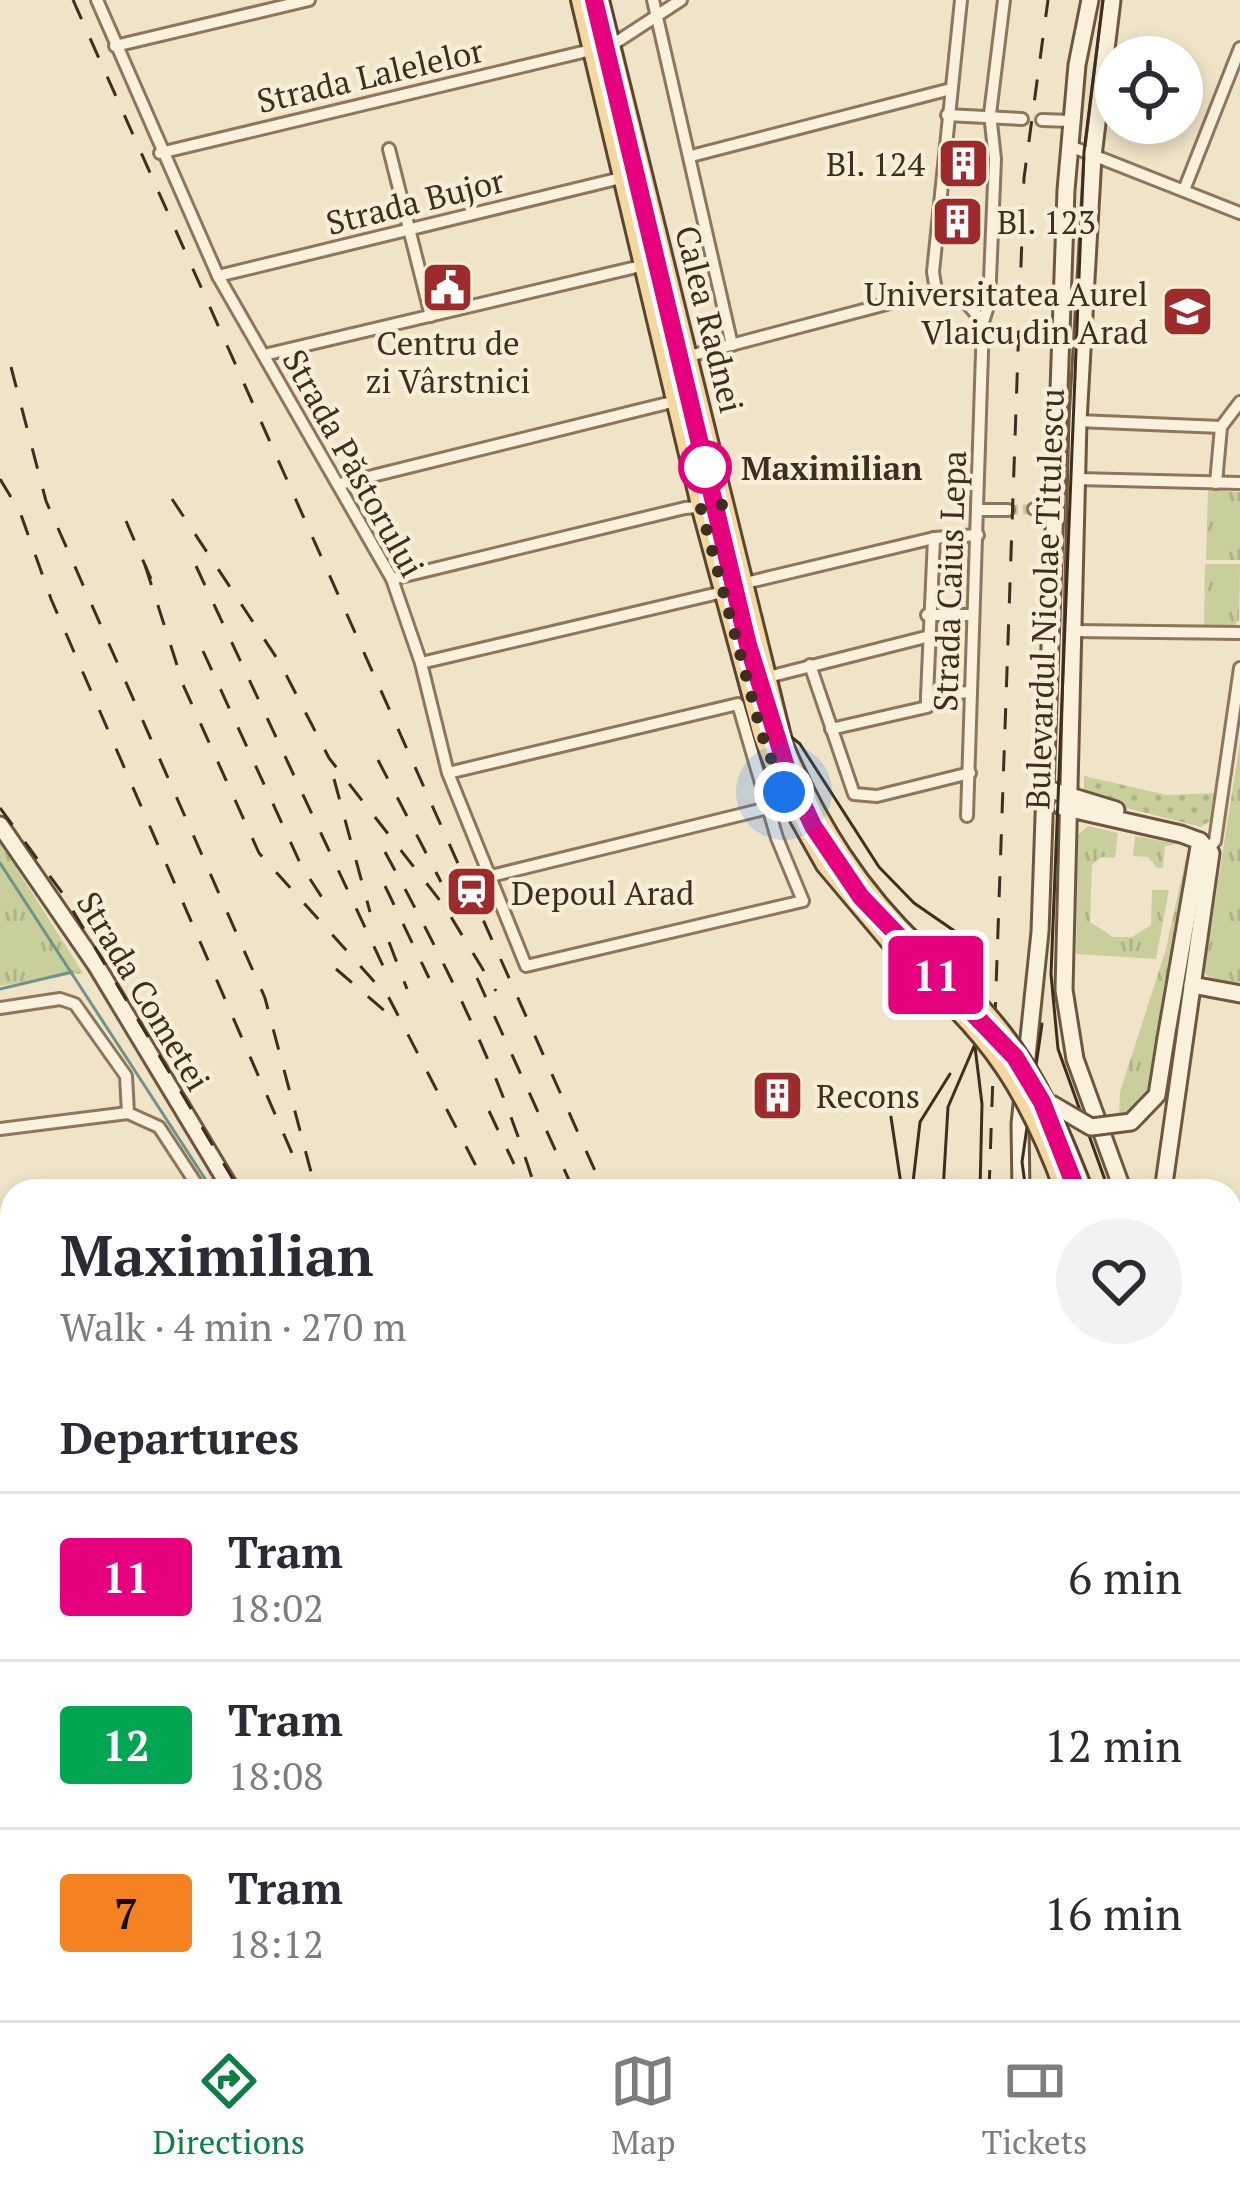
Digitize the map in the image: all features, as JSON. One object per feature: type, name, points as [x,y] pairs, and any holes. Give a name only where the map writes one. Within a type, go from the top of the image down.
[{"type":"main road","name":"Calea Radnei","points":[[580,0],[602,47],[689,356],[764,678],[804,794],[874,916]]},
{"type":"main road","name":"Calea Radnei","points":[[600,0],[602,47],[625,178],[701,509],[762,735],[784,792],[824,865],[874,916]]},
{"type":"main road","name":"Bulevardul Nicolae Titulescu","points":[[1021,1179],[1020,1124],[1036,997],[1070,146],[1090,0]]},
{"type":"main road","name":"Bulevardul Nicolae Titulescu","points":[[1112,0],[1093,156],[1078,421],[1065,1015],[1119,1179]]},
{"type":"main road","points":[[1044,796],[1154,826],[1204,845],[1212,859],[1164,1179]]},
{"type":"main road","name":"Strada Cometei","points":[[0,825],[61,910],[225,1179]]},
{"type":"main road","points":[[1050,1102],[1091,1127],[1131,1122],[1154,1103],[1204,845]]},
{"type":"main road","points":[[874,916],[921,949],[992,1013],[1050,1102],[1079,1179]]},
{"type":"main road","points":[[874,916],[910,966],[969,1019],[1014,1076],[1059,1179]]},
{"type":"main road","points":[[1192,985],[1240,994]]},
{"type":"street","name":"Strada Păstorului","points":[[97,0],[160,153],[218,276],[392,579],[421,663],[448,773],[526,966],[802,901],[768,808]]},
{"type":"street","points":[[115,46],[309,0]]},
{"type":"street","points":[[652,0],[732,345]]},
{"type":"street","name":"Strada Lalelelor","points":[[160,153],[602,47],[681,0]]},
{"type":"street","points":[[936,291],[947,115],[961,0]]},
{"type":"street","name":"Strada Caius Lepa","points":[[968,815],[983,322],[989,303],[995,159],[990,114],[1004,0]]},
{"type":"street","points":[[1184,190],[1240,48]]},
{"type":"street","points":[[691,156],[951,89]]},
{"type":"street","points":[[947,115],[1022,118]]},
{"type":"street","points":[[1042,120],[1072,121]]},
{"type":"street","points":[[1070,146],[1240,213]]},
{"type":"street","points":[[389,149],[431,316]]},
{"type":"street","name":"Strada Bujor","points":[[218,276],[625,178]]},
{"type":"street","points":[[264,356],[645,265]]},
{"type":"street","points":[[689,356],[936,291],[964,300],[983,322]]},
{"type":"street","points":[[340,484],[676,401]]},
{"type":"street","points":[[1216,483],[1222,427],[1240,402]]},
{"type":"street","points":[[1078,421],[1222,427]]},
{"type":"street","points":[[1077,478],[1240,483]]},
{"type":"street","points":[[392,579],[685,508],[722,505]]},
{"type":"street","points":[[1034,509],[1057,510]]},
{"type":"street","points":[[980,510],[1008,510]]},
{"type":"street","points":[[741,584],[934,538],[978,535]]},
{"type":"street","points":[[831,729],[927,707],[926,637],[934,538]]},
{"type":"street","points":[[421,663],[723,592]]},
{"type":"street","points":[[927,614],[973,614]]},
{"type":"street","points":[[1074,631],[1240,633]]},
{"type":"street","points":[[764,678],[810,665],[832,665],[926,637]]},
{"type":"street","points":[[810,665],[848,788],[861,798],[970,773]]},
{"type":"street","points":[[1204,845],[1215,841],[1240,668]]},
{"type":"street","points":[[929,695],[969,692]]},
{"type":"street","points":[[448,773],[738,704],[768,808],[488,877]]},
{"type":"street","points":[[0,1008],[60,999],[74,1004],[126,1076],[128,1113]]},
{"type":"street","points":[[0,1129],[128,1113],[159,1127],[193,1179]]},
{"type":"green space","points":[[1208,490],[1240,492],[1240,560],[1206,560]]},
{"type":"green space","points":[[1205,564],[1240,564],[1239,620],[1231,630],[1204,629]]},
{"type":"green space","points":[[1240,742],[1240,985],[1209,978],[1204,971]]},
{"type":"green space","points":[[1084,776],[1167,795],[1216,793],[1213,819],[1201,827],[1119,806],[1084,791]]},
{"type":"green space","points":[[1088,826],[1118,833],[1115,858],[1101,857],[1092,865],[1090,922],[1113,937],[1132,937],[1151,925],[1152,890],[1169,890],[1156,959],[1076,954],[1078,835]]},
{"type":"green space","points":[[1135,836],[1178,844],[1165,846],[1163,868],[1157,868],[1148,857],[1133,856]]},
{"type":"green space","points":[[0,842],[83,973],[0,986]]},
{"type":"green space","points":[[1188,848],[1151,1092],[1124,1119],[1106,1119],[1119,1115],[1120,1092],[1166,949]]},
{"type":"waterway","points":[[0,863],[205,1179]]},
{"type":"waterway","points":[[0,989],[72,972]]},
{"type":"tunnel","points":[[1008,510],[1034,509]]},
{"type":"tram line","points":[[594,0],[748,645],[787,770],[813,826],[861,897],[1015,1057],[1042,1102],[1072,1179]]},
{"type":"tram line","name":"11","points":[[594,0],[748,645],[787,770],[813,826],[861,897],[1015,1057],[1042,1102],[1072,1179]]},
{"type":"tram line","points":[[1103,0],[1084,152],[1051,974],[1058,1049],[1105,1179]]},
{"type":"tram line","points":[[773,712],[778,726],[800,744],[879,867],[914,903],[956,932],[973,959],[975,1044],[948,1107],[944,1179]]},
{"type":"tram line","points":[[1024,1179],[1022,1162],[1042,1024]]},
{"type":"tram line","points":[[975,1047],[982,1104],[980,1179]]},
{"type":"tram line","points":[[913,1179],[920,1122],[950,1074]]},
{"type":"tram line","points":[[891,1117],[900,1179]]},
{"type":"railway","points":[[73,0],[599,1179]]},
{"type":"railway","points":[[989,1179],[1024,178],[1048,0]]},
{"type":"railway","points":[[11,367],[46,501],[265,998],[313,1179]]},
{"type":"railway","points":[[0,479],[20,512],[51,599],[298,1167]]},
{"type":"railway","points":[[172,499],[280,663],[329,758],[445,907],[496,991]]},
{"type":"railway","points":[[126,521],[151,579]]},
{"type":"railway","points":[[145,565],[184,687],[259,853],[389,998],[483,1179]]},
{"type":"railway","points":[[196,566],[384,968]]},
{"type":"railway","points":[[203,651],[301,865],[332,913]]},
{"type":"railway","points":[[378,760],[441,882]]},
{"type":"railway","points":[[334,779],[370,912]]},
{"type":"railway","points":[[0,808],[63,894],[233,1179]]},
{"type":"railway","points":[[385,852],[470,1018],[532,1179]]},
{"type":"railway","points":[[385,886],[429,978]]},
{"type":"railway","points":[[389,942],[407,989]]},
{"type":"railway","points":[[336,969],[386,1012]]},
{"type":"railway","points":[[477,978],[569,1179]]},
{"type":"railway","points":[[489,1111],[514,1164]]},
{"type":"place","name":"Bl. 124","points":[[964,163]]},
{"type":"place","name":"Bl. 123","points":[[958,221]]},
{"type":"place","name":"Centru de zi Vârstnici","points":[[448,288]]},
{"type":"place","name":"Universitatea Aurel Vlaicu din Arad","points":[[1187,312]]},
{"type":"place","name":"Maximilian","points":[[705,467]]},
{"type":"place","name":"Depoul Arad","points":[[472,892]]},
{"type":"place","name":"Recons","points":[[777,1095]]},
{"type":"route","points":[[705,467],[717,479],[722,505],[701,509],[762,735],[784,792]]}]
